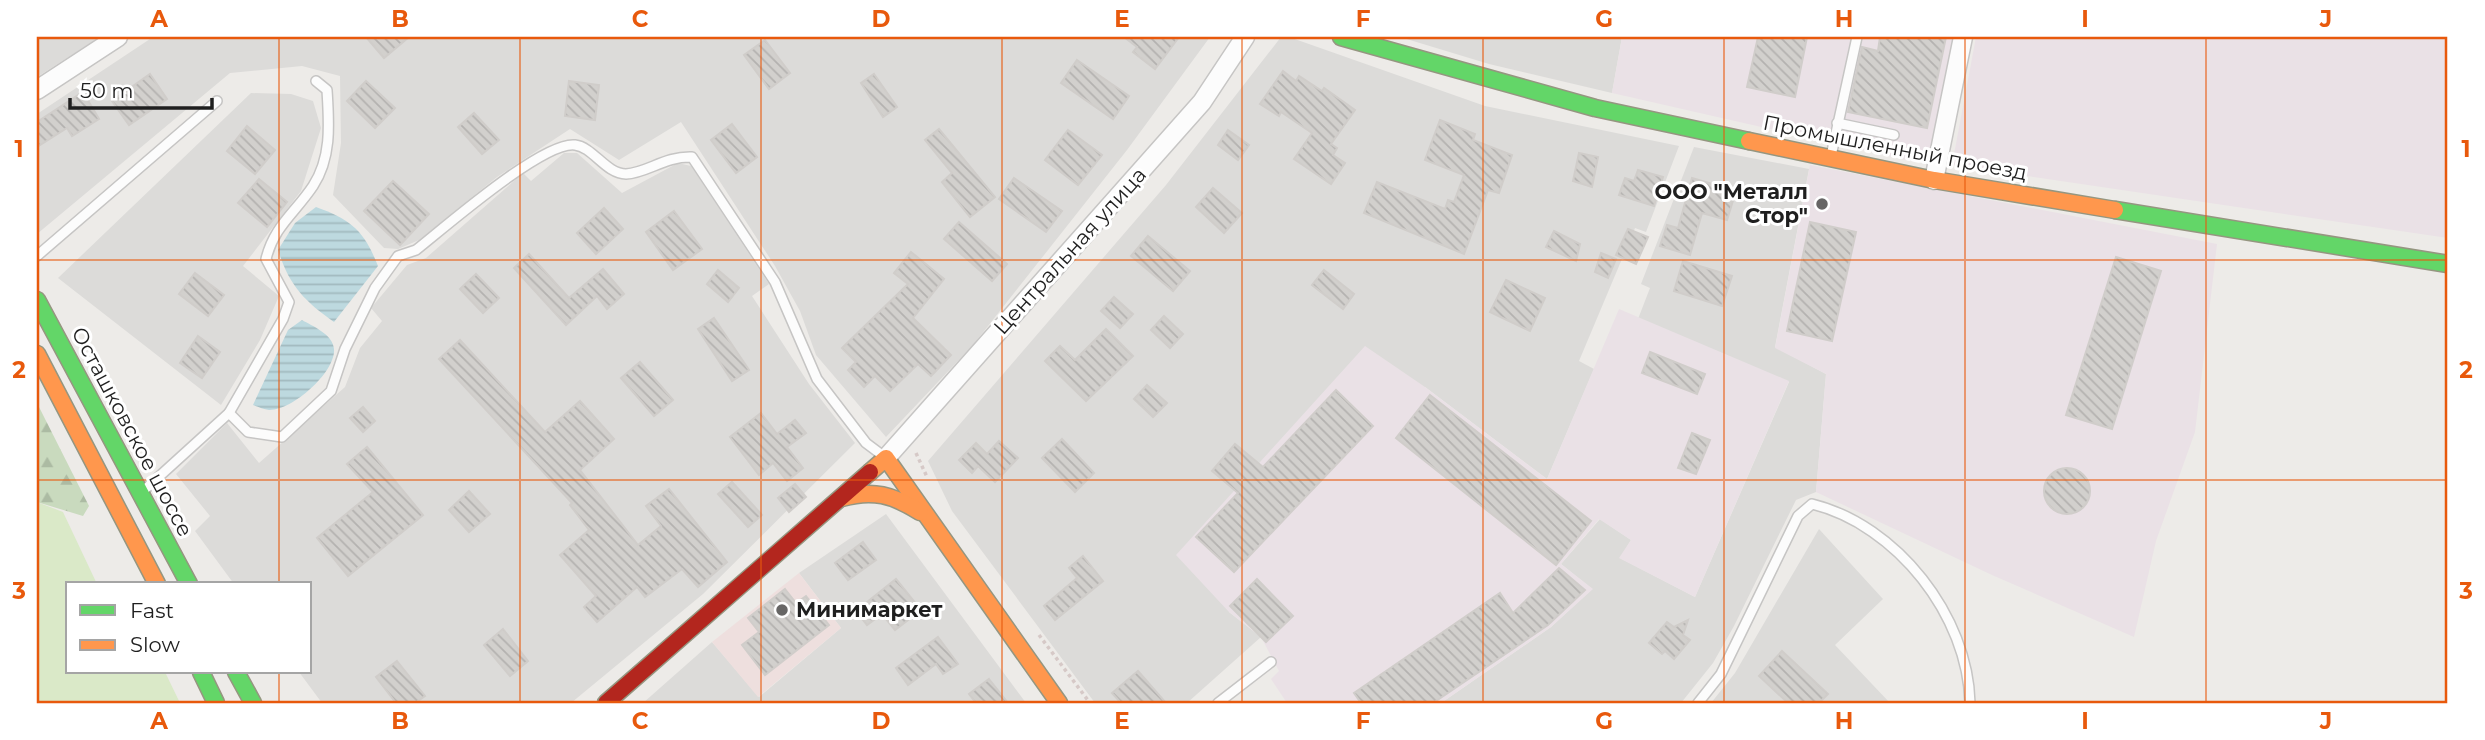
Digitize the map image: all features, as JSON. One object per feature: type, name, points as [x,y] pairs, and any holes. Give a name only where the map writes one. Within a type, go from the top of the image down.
[{"type":"street","points":[[37,90],[118,37]]},
{"type":"street","name":"Центральная улица","points":[[886,458],[1202,102],[1245,37]]},
{"type":"street","name":"Промышленный проезд","points":[[1341,37],[1595,108],[1934,180],[2448,264]]},
{"type":"street","points":[[1934,180],[1964,37]]},
{"type":"street","name":"Осташковское шоссе","points":[[37,300],[188,582]]},
{"type":"street","points":[[37,354],[156,582]]},
{"type":"street","points":[[606,703],[886,458],[1059,703]]},
{"type":"street","points":[[834,501],[864,491],[879,492],[900,499],[929,518]]},
{"type":"street","points":[[202,674],[216,703]]},
{"type":"street","points":[[237,674],[253,703]]},
{"type":"lane","points":[[1830,158],[1857,37]]},
{"type":"lane","points":[[141,493],[229,413],[283,319],[289,302],[266,259],[271,238],[313,186],[326,158],[327,90],[317,81]]},
{"type":"lane","points":[[37,256],[217,101]]},
{"type":"lane","points":[[1837,124],[1894,135]]},
{"type":"lane","points":[[229,413],[248,432],[282,437],[331,391],[362,312],[398,256],[416,250],[518,169],[567,146],[578,145],[610,168],[625,174],[675,156],[692,157],[775,282],[817,379],[866,443],[886,458]]},
{"type":"lane","points":[[1698,703],[1721,674],[1798,516],[1811,504],[1827,508],[1875,534],[1927,587],[1957,636],[1966,667],[1970,703]]},
{"type":"lane","points":[[1218,703],[1271,662]]},
{"type":"path","points":[[916,449],[916,458],[929,480]]},
{"type":"path","points":[[1034,629],[1090,703]]},
{"type":"shaded area","points":[[37,37],[100,37],[37,77]]},
{"type":"shaded area","points":[[153,37],[1210,37],[1127,150],[973,345],[886,437],[816,355],[800,311],[775,266],[681,122],[619,160],[570,129],[497,177],[419,240],[398,249],[384,248],[333,195],[341,143],[340,76],[302,66],[230,73],[37,234],[37,114]]},
{"type":"shaded area","points":[[1281,37],[1289,37],[1485,106],[1679,146],[1646,232],[1635,228],[1579,361],[1594,369],[1547,479],[1425,387],[1229,612],[1261,637],[1187,703],[1095,703],[952,511],[928,461],[1166,185]]},
{"type":"shaded area","points":[[1400,37],[1622,37],[1612,93],[1489,64]]},
{"type":"shaded area","points":[[1622,37],[1954,37],[1930,155],[1916,162],[1612,93]]},
{"type":"shaded area","points":[[1976,37],[2448,37],[2448,238],[1952,165]]},
{"type":"shaded area","points":[[251,93],[291,94],[313,101],[321,128],[301,191],[243,266],[279,296],[260,340],[221,405],[58,278]]},
{"type":"shaded area","points":[[1694,147],[1809,169],[1775,347],[1826,374],[1816,492],[1796,500],[1734,626],[1713,663],[1681,703],[1447,703],[1444,701],[1551,627],[1592,589],[1561,564],[1600,519],[1631,540],[1620,558],[1695,597],[1789,382],[1638,319],[1650,288],[1641,284]]},
{"type":"shaded area","points":[[564,153],[577,153],[622,193],[678,163],[691,166],[769,284],[752,296],[809,384],[855,443],[703,594],[571,703],[322,703],[300,674],[312,674],[312,582],[233,582],[195,531],[210,516],[176,474],[227,423],[259,463],[345,387],[360,348],[382,321],[371,308],[407,265],[426,258],[523,173],[531,181]]},
{"type":"shaded area","points":[[1810,165],[2217,244],[2195,432],[2156,541],[2134,637],[1992,575],[1816,492],[1826,374],[1775,348]]},
{"type":"shaded area","points":[[1619,309],[1789,381],[1695,597],[1619,558],[1631,540],[1599,519],[1561,564],[1593,589],[1551,627],[1441,703],[1287,703],[1271,679],[1279,671],[1261,637],[1229,612],[1176,555],[1365,346],[1425,387],[1547,479]]},
{"type":"shaded area","points":[[886,514],[1026,703],[643,703],[712,642],[759,697],[841,628],[799,573]]},
{"type":"shaded area","points":[[1819,529],[1883,599],[1835,645],[1890,703],[1711,703],[1735,673]]},
{"type":"shaded area","points":[[799,573],[841,628],[758,697],[712,642]]},
{"type":"green space","points":[[37,403],[89,506],[83,516],[37,502]]},
{"type":"green space","points":[[37,502],[63,512],[96,582],[66,582],[66,674],[166,674],[180,703],[37,703]]},
{"type":"water","points":[[316,207],[355,228],[362,235],[378,266],[334,322],[299,291],[287,273],[278,250],[295,223]]},
{"type":"water","points":[[302,320],[321,331],[333,344],[333,358],[328,368],[311,388],[289,404],[269,410],[253,405],[288,330]]},
{"type":"building","points":[[366,37],[409,37],[384,58]]},
{"type":"building","points":[[1124,37],[1179,37],[1155,69],[1133,52],[1137,47]]},
{"type":"building","points":[[1758,37],[1807,37],[1795,97],[1747,87]]},
{"type":"building","points":[[1880,37],[1946,37],[1927,128],[1848,112],[1862,47],[1878,51]]},
{"type":"building","points":[[765,40],[790,73],[769,89],[744,55]]},
{"type":"building","points":[[1077,60],[1129,96],[1113,119],[1061,83]]},
{"type":"building","points":[[1283,71],[1296,81],[1299,76],[1322,91],[1324,88],[1355,110],[1331,144],[1337,148],[1333,155],[1345,163],[1331,184],[1294,159],[1312,133],[1281,112],[1279,116],[1260,104]]},
{"type":"building","points":[[150,74],[167,99],[129,125],[112,101]]},
{"type":"building","points":[[874,74],[897,107],[883,117],[861,83]]},
{"type":"building","points":[[366,81],[395,108],[375,128],[347,101]]},
{"type":"building","points":[[569,81],[599,85],[595,120],[565,116]]},
{"type":"building","points":[[83,92],[99,119],[72,136],[67,128],[37,147],[37,122]]},
{"type":"building","points":[[474,113],[499,140],[482,154],[458,127]]},
{"type":"building","points":[[1440,120],[1475,134],[1473,140],[1512,155],[1499,193],[1488,190],[1464,254],[1364,213],[1377,182],[1445,209],[1448,200],[1454,202],[1464,175],[1425,160]]},
{"type":"building","points":[[732,124],[757,157],[736,173],[711,140]]},
{"type":"building","points":[[247,126],[275,150],[255,174],[227,151]]},
{"type":"building","points":[[939,129],[995,197],[970,217],[942,182],[952,173],[925,140]]},
{"type":"building","points":[[1068,130],[1102,155],[1078,185],[1045,160]]},
{"type":"building","points":[[1228,130],[1249,145],[1238,160],[1218,145]]},
{"type":"building","points":[[1579,153],[1598,157],[1592,187],[1573,181]]},
{"type":"building","points":[[1638,170],[1663,177],[1654,206],[1619,195],[1625,178],[1634,181]]},
{"type":"building","points":[[1014,178],[1062,211],[1046,232],[999,199]]},
{"type":"building","points":[[1692,178],[1736,191],[1727,220],[1702,213],[1690,255],[1660,246],[1667,225],[1678,228]]},
{"type":"building","points":[[259,179],[287,202],[267,227],[238,203]]},
{"type":"building","points":[[393,181],[429,214],[400,245],[364,211]]},
{"type":"building","points":[[1213,188],[1242,213],[1224,233],[1196,207]]},
{"type":"building","points":[[604,208],[623,229],[596,254],[577,233]]},
{"type":"building","points":[[674,211],[702,249],[673,270],[646,232]]},
{"type":"building","points":[[959,222],[1007,264],[992,281],[944,239]]},
{"type":"building","points":[[1810,222],[1856,232],[1832,341],[1787,331]]},
{"type":"building","points":[[1628,229],[1648,237],[1636,264],[1616,255]]},
{"type":"building","points":[[1554,231],[1580,244],[1576,261],[1546,247]]},
{"type":"building","points":[[1148,236],[1190,271],[1173,291],[1131,256]]},
{"type":"building","points":[[911,252],[944,279],[913,318],[951,355],[931,376],[918,364],[890,391],[875,376],[864,387],[848,370],[856,362],[842,348],[908,284],[894,273]]},
{"type":"building","points":[[1601,253],[1616,259],[1608,278],[1595,272]]},
{"type":"building","points":[[529,254],[569,298],[603,269],[624,294],[607,309],[597,296],[566,325],[514,268]]},
{"type":"building","points":[[2116,257],[2161,271],[2112,429],[2066,415]]},
{"type":"building","points":[[1683,261],[1732,276],[1722,306],[1674,291]]},
{"type":"building","points":[[718,270],[739,288],[728,302],[707,284]]},
{"type":"building","points":[[1324,270],[1354,294],[1343,309],[1312,285]]},
{"type":"building","points":[[195,273],[224,295],[208,316],[179,294]]},
{"type":"building","points":[[476,274],[499,298],[483,313],[460,289]]},
{"type":"building","points":[[1506,280],[1545,298],[1530,331],[1490,312]]},
{"type":"building","points":[[1114,297],[1133,314],[1120,328],[1101,311]]},
{"type":"building","points":[[1164,316],[1183,334],[1170,348],[1151,330]]},
{"type":"building","points":[[714,318],[749,370],[732,381],[698,329]]},
{"type":"building","points":[[1106,329],[1133,356],[1086,401],[1045,361],[1060,346],[1075,360]]},
{"type":"building","points":[[198,336],[220,352],[202,378],[180,363]]},
{"type":"building","points":[[460,340],[545,432],[580,401],[614,439],[580,470],[638,545],[661,526],[646,506],[669,489],[727,562],[698,587],[682,569],[645,597],[637,587],[597,622],[584,607],[596,596],[560,555],[589,530],[570,505],[572,503],[439,359]]},
{"type":"building","points":[[1650,352],[1705,374],[1697,394],[1642,373]]},
{"type":"building","points":[[640,362],[673,400],[654,416],[621,378]]},
{"type":"building","points":[[1147,385],[1167,403],[1153,417],[1134,399]]},
{"type":"building","points":[[1336,390],[1373,426],[1234,572],[1196,537],[1238,493],[1212,471],[1235,444],[1263,467]]},
{"type":"building","points":[[1430,395],[1591,521],[1556,565],[1396,438]]},
{"type":"building","points":[[363,407],[375,421],[363,432],[350,418]]},
{"type":"building","points":[[761,413],[777,434],[795,420],[806,433],[787,447],[803,468],[787,481],[773,463],[759,475],[730,437]]},
{"type":"building","points":[[1692,433],[1710,440],[1696,474],[1678,468]]},
{"type":"building","points":[[1062,439],[1094,473],[1075,492],[1042,458]]},
{"type":"building","points":[[999,441],[1018,458],[995,482],[978,466],[972,473],[959,460],[976,443],[987,454]]},
{"type":"building","points":[[367,447],[423,515],[348,576],[317,538],[373,492],[347,464]]},
{"type":"building","points":[[2067,468],[2083,475],[2090,491],[2083,507],[2067,514],[2051,507],[2044,491],[2051,475]]},
{"type":"building","points":[[732,482],[762,515],[748,527],[718,494]]},
{"type":"building","points":[[795,484],[806,497],[789,512],[778,498]]},
{"type":"building","points":[[469,491],[490,514],[469,532],[449,510]]},
{"type":"building","points":[[863,542],[876,560],[848,580],[835,563]]},
{"type":"building","points":[[1083,556],[1103,581],[1055,620],[1044,606],[1077,578],[1069,568]]},
{"type":"building","points":[[1559,568],[1585,590],[1548,625],[1433,703],[1361,703],[1354,693],[1500,593],[1513,613]]},
{"type":"building","points":[[896,579],[921,610],[895,630],[882,614],[867,625],[856,611]]},
{"type":"building","points":[[1257,579],[1293,616],[1266,642],[1230,606]]},
{"type":"building","points":[[785,589],[796,603],[806,596],[829,625],[765,675],[742,645],[759,632],[748,618]]},
{"type":"building","points":[[1688,620],[1683,635],[1690,640],[1674,659],[1665,651],[1662,654],[1649,643],[1667,622],[1674,627]]},
{"type":"building","points":[[503,629],[528,661],[510,676],[484,645]]},
{"type":"building","points":[[938,637],[958,664],[943,674],[936,664],[908,685],[896,668]]},
{"type":"building","points":[[1782,651],[1828,694],[1819,703],[1788,703],[1759,676]]},
{"type":"building","points":[[397,661],[425,696],[415,703],[396,703],[376,677]]},
{"type":"building","points":[[1138,671],[1166,703],[1121,703],[1112,693]]},
{"type":"building","points":[[989,679],[1008,703],[976,703],[969,694]]},
{"type":"traffic: fast","points":[[1341,37],[1595,108],[1749,141]]},
{"type":"traffic: fast","points":[[2115,210],[2448,264]]},
{"type":"traffic: fast","points":[[37,300],[188,582]]},
{"type":"traffic: fast","points":[[202,674],[216,703]]},
{"type":"traffic: fast","points":[[237,674],[253,703]]},
{"type":"traffic: slow","points":[[1749,141],[1934,180],[2115,210]]},
{"type":"traffic: slow","points":[[37,354],[156,582]]},
{"type":"traffic: slow","points":[[870,472],[886,458],[1059,703]]},
{"type":"traffic: slow","points":[[842,498],[863,494],[882,495],[901,501],[920,512]]},
{"type":"traffic: jam","points":[[606,703],[870,472]]},
{"type":"place","name":"ООО \"Металл Стор\"","points":[[1822,204]]},
{"type":"place","name":"Минимаркет","points":[[782,610]]}]
